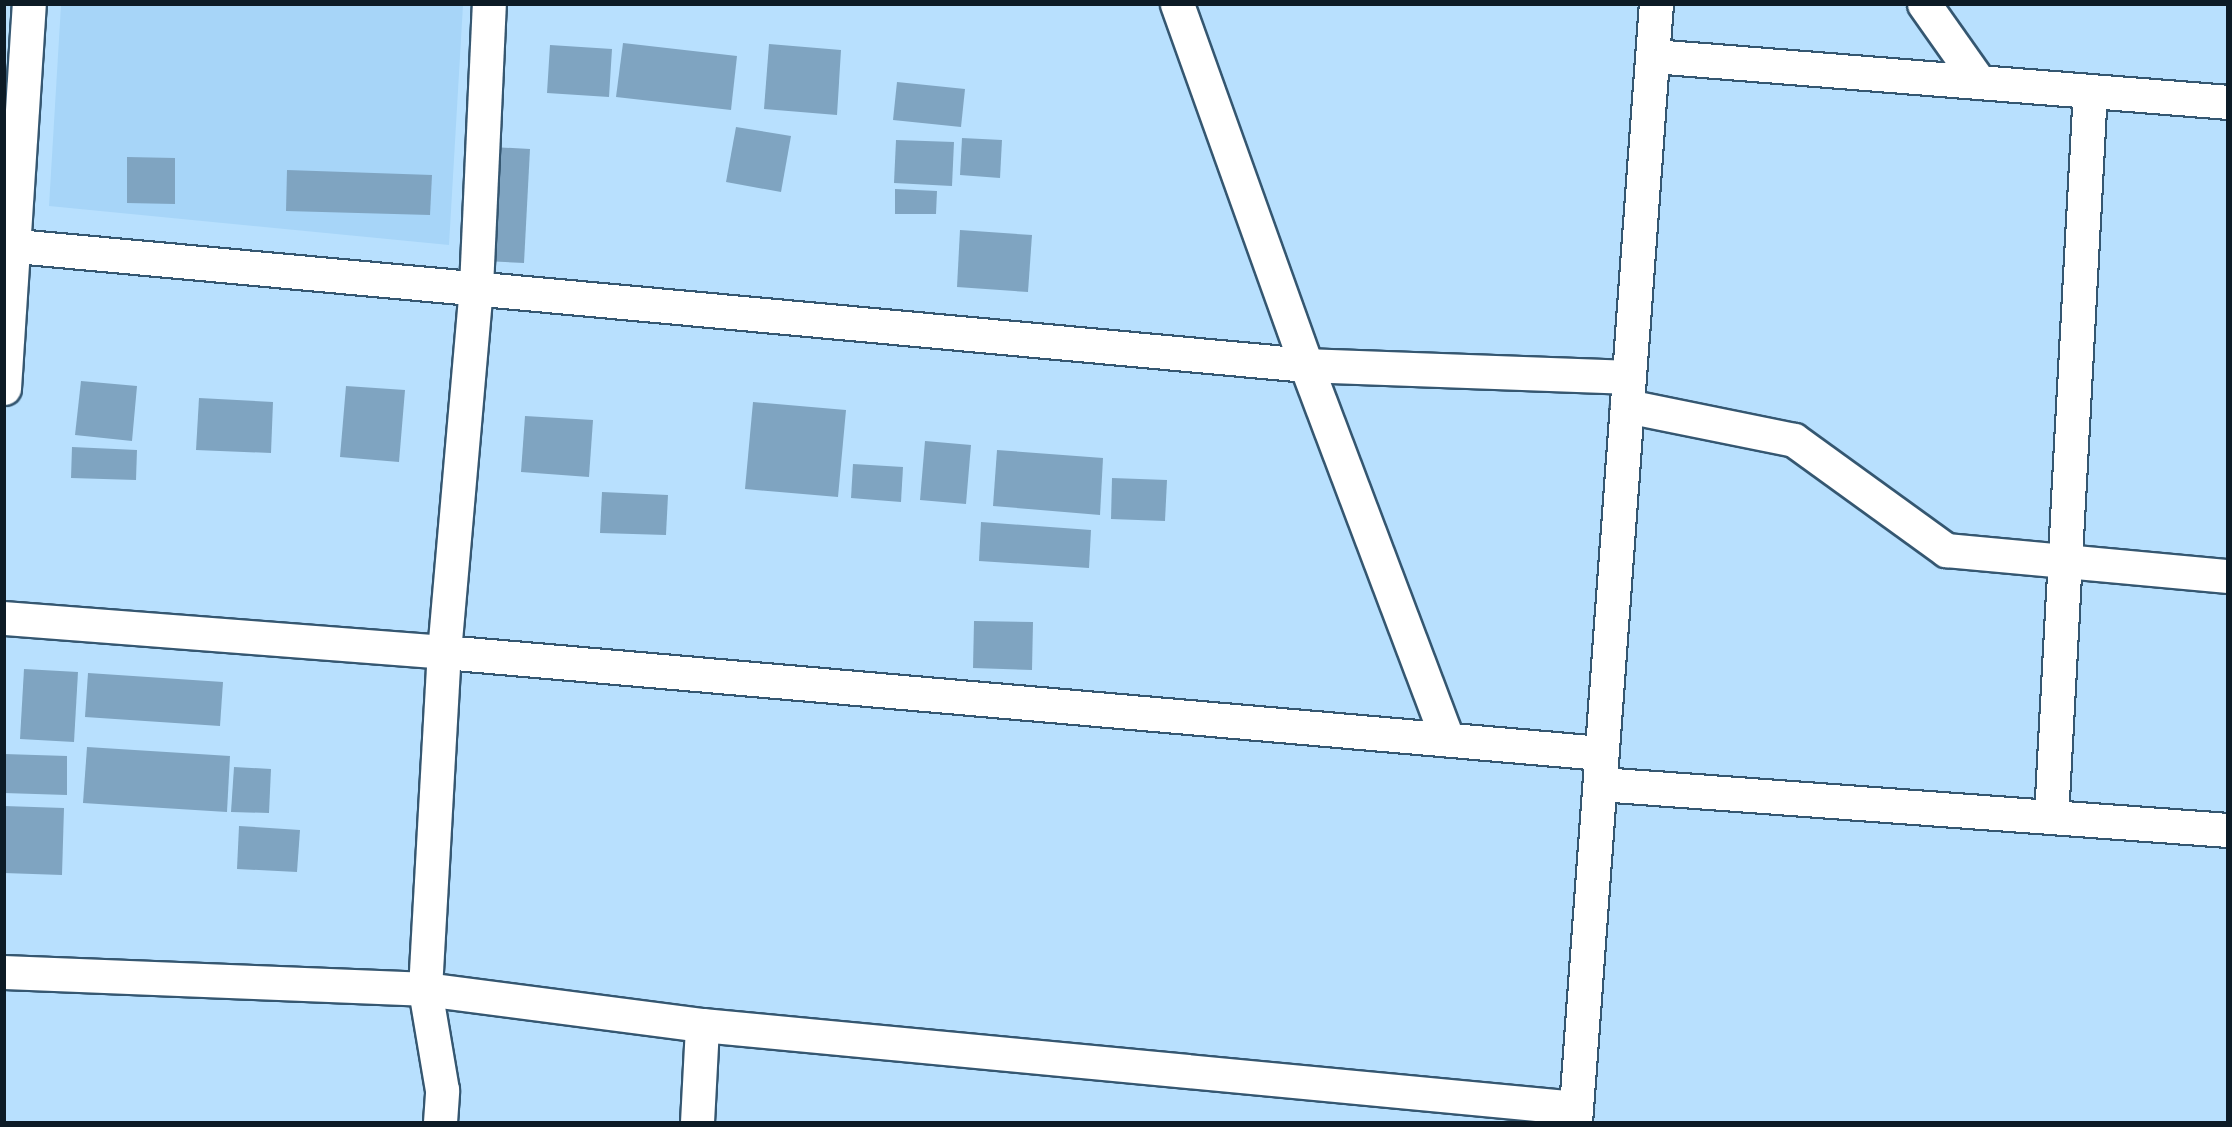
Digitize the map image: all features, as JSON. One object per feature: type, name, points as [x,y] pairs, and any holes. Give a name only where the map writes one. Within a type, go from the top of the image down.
[{"type":"street","points":[[4,388],[16,246],[29,4]]},
{"type":"street","points":[[440,1122],[442,1090],[425,989],[444,652],[476,287],[489,4]]},
{"type":"street","points":[[1177,4],[1306,365],[1447,739]]},
{"type":"street","points":[[4,972],[425,989],[702,1025],[1576,1115],[1656,4]]},
{"type":"street","points":[[1924,4],[1979,82]]},
{"type":"street","points":[[1653,56],[2228,102]]},
{"type":"street","points":[[2051,817],[2090,91]]},
{"type":"street","points":[[16,246],[1306,365],[1628,392],[1794,440],[1946,550],[2228,576]]},
{"type":"street","points":[[4,618],[444,652],[1447,739],[1600,768],[2051,817],[2228,830]]},
{"type":"street","points":[[697,1122],[702,1025]]},
{"type":"shaded area","points":[[61,5],[463,5],[449,245],[49,206]]},
{"type":"building","points":[[623,43],[737,56],[731,110],[616,97]]},
{"type":"building","points":[[769,44],[841,50],[837,115],[764,109]]},
{"type":"building","points":[[550,45],[612,49],[609,97],[547,93]]},
{"type":"building","points":[[897,82],[965,89],[961,127],[893,120]]},
{"type":"building","points":[[736,127],[791,136],[781,192],[726,182]]},
{"type":"building","points":[[962,138],[1002,140],[1000,178],[960,175]]},
{"type":"building","points":[[896,140],[954,142],[952,186],[894,183]]},
{"type":"building","points":[[491,147],[530,149],[524,263],[485,261]]},
{"type":"building","points":[[127,157],[175,158],[175,204],[127,203]]},
{"type":"building","points":[[287,170],[432,175],[430,215],[286,211]]},
{"type":"building","points":[[895,189],[937,191],[936,214],[895,214]]},
{"type":"building","points":[[960,230],[1032,235],[1028,292],[957,287]]},
{"type":"building","points":[[81,381],[137,386],[132,441],[75,435]]},
{"type":"building","points":[[346,386],[405,390],[399,462],[340,457]]},
{"type":"building","points":[[199,398],[273,402],[271,453],[196,450]]},
{"type":"building","points":[[753,402],[846,410],[838,497],[745,489]]},
{"type":"building","points":[[525,416],[593,420],[589,477],[521,472]]},
{"type":"building","points":[[925,441],[971,445],[966,504],[920,500]]},
{"type":"building","points":[[72,447],[137,450],[136,480],[71,478]]},
{"type":"building","points":[[997,450],[1103,458],[1100,515],[993,506]]},
{"type":"building","points":[[853,464],[903,467],[901,502],[851,498]]},
{"type":"building","points":[[1112,478],[1167,480],[1165,521],[1111,519]]},
{"type":"building","points":[[602,492],[668,495],[666,535],[600,533]]},
{"type":"building","points":[[981,522],[1091,530],[1089,568],[979,561]]},
{"type":"building","points":[[974,621],[1033,622],[1032,670],[973,668]]},
{"type":"building","points":[[24,669],[78,672],[74,742],[20,739]]},
{"type":"building","points":[[88,673],[223,682],[220,726],[85,717]]},
{"type":"building","points":[[87,747],[230,756],[227,812],[83,803]]},
{"type":"building","points":[[4,754],[67,756],[67,795],[4,793]]},
{"type":"building","points":[[234,767],[271,769],[269,813],[231,812]]},
{"type":"building","points":[[4,806],[64,808],[62,875],[4,873]]},
{"type":"building","points":[[239,826],[300,830],[297,872],[237,869]]}]
